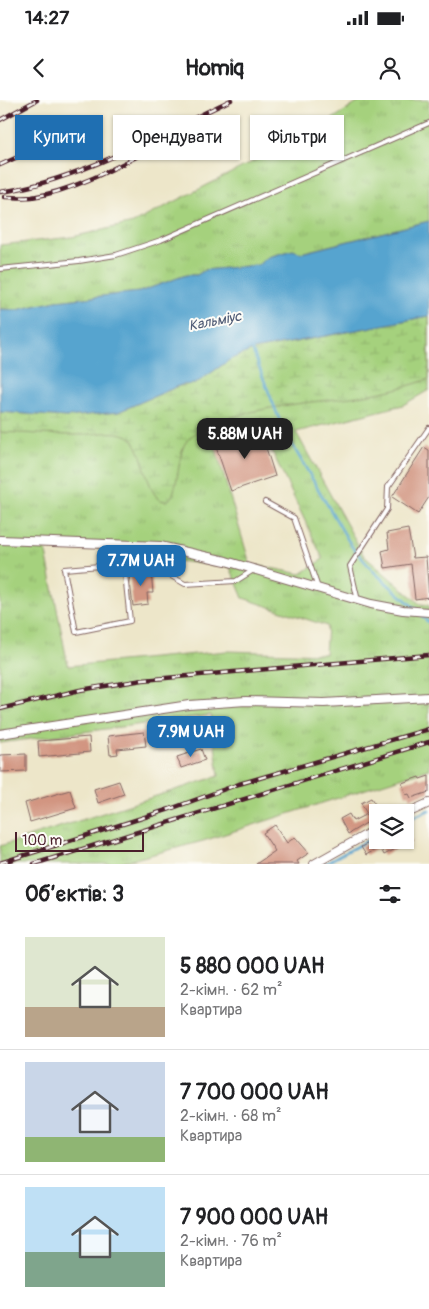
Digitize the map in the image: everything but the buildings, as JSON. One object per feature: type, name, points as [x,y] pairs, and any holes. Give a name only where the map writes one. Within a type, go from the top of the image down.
[{"type":"street","points":[[0,540],[151,545],[254,570],[358,601],[403,610],[427,611]]},
{"type":"street","points":[[0,734],[189,705],[246,702],[324,703],[429,696]]},
{"type":"street","points":[[414,810],[429,802]]},
{"type":"street","points":[[314,864],[369,833]]},
{"type":"lane","points":[[0,269],[79,261],[116,255],[161,240],[429,123]]},
{"type":"lane","points":[[358,601],[350,566],[387,509],[388,487],[429,428]]},
{"type":"lane","points":[[265,502],[294,518],[318,589]]},
{"type":"lane","points":[[124,564],[130,621],[76,632],[64,569],[124,564],[152,565],[185,584],[236,582],[254,570]]},
{"type":"green space","points":[[362,100],[429,100],[429,221],[300,253],[293,250],[268,257],[258,265],[205,270],[197,275],[186,275],[139,292],[56,301],[17,310],[0,309],[0,245],[72,237],[133,223],[256,160],[344,160],[344,115],[338,115]]},
{"type":"green space","points":[[429,316],[429,390],[403,405],[296,432],[364,556],[420,604],[429,605],[429,769],[203,841],[116,864],[0,864],[0,846],[219,776],[211,715],[0,743],[0,412],[26,415]],"holes":[[[260,426],[323,559],[301,574],[250,564],[212,436]],[[45,547],[163,550],[178,561],[230,567],[243,598],[327,626],[325,654],[227,651],[68,666]]]},
{"type":"green space","points":[[429,316],[429,379],[376,393],[271,408],[244,414],[205,427],[189,438],[183,448],[175,487],[169,500],[164,501],[158,498],[153,491],[139,450],[128,436],[116,433],[76,435],[0,432],[0,412],[66,417],[118,412],[181,385],[195,384],[231,359],[253,350]]},
{"type":"water","name":"Кальміус","points":[[429,221],[429,316],[253,350],[231,359],[195,384],[181,385],[118,412],[66,417],[0,412],[0,309],[17,310],[56,301],[139,292],[186,275],[197,275],[205,270],[258,265],[268,257],[293,250],[301,253]]},
{"type":"waterway","points":[[252,349],[283,429],[352,547],[375,573],[416,609]]},
{"type":"waterway","points":[[419,613],[429,623]]},
{"type":"waterway","points":[[414,817],[429,810]]},
{"type":"waterway","points":[[324,864],[369,840]]},
{"type":"railway","points":[[0,120],[37,100]]},
{"type":"railway","points":[[0,192],[29,187],[88,167],[148,141],[231,100]]},
{"type":"railway","points":[[0,165],[15,158]]},
{"type":"railway","points":[[5,197],[32,197],[68,188],[129,160]]},
{"type":"railway","points":[[0,709],[80,690],[143,680],[429,655]]},
{"type":"railway","points":[[0,863],[170,809],[239,784],[429,729]]},
{"type":"railway","points":[[34,864],[429,742]]}]
